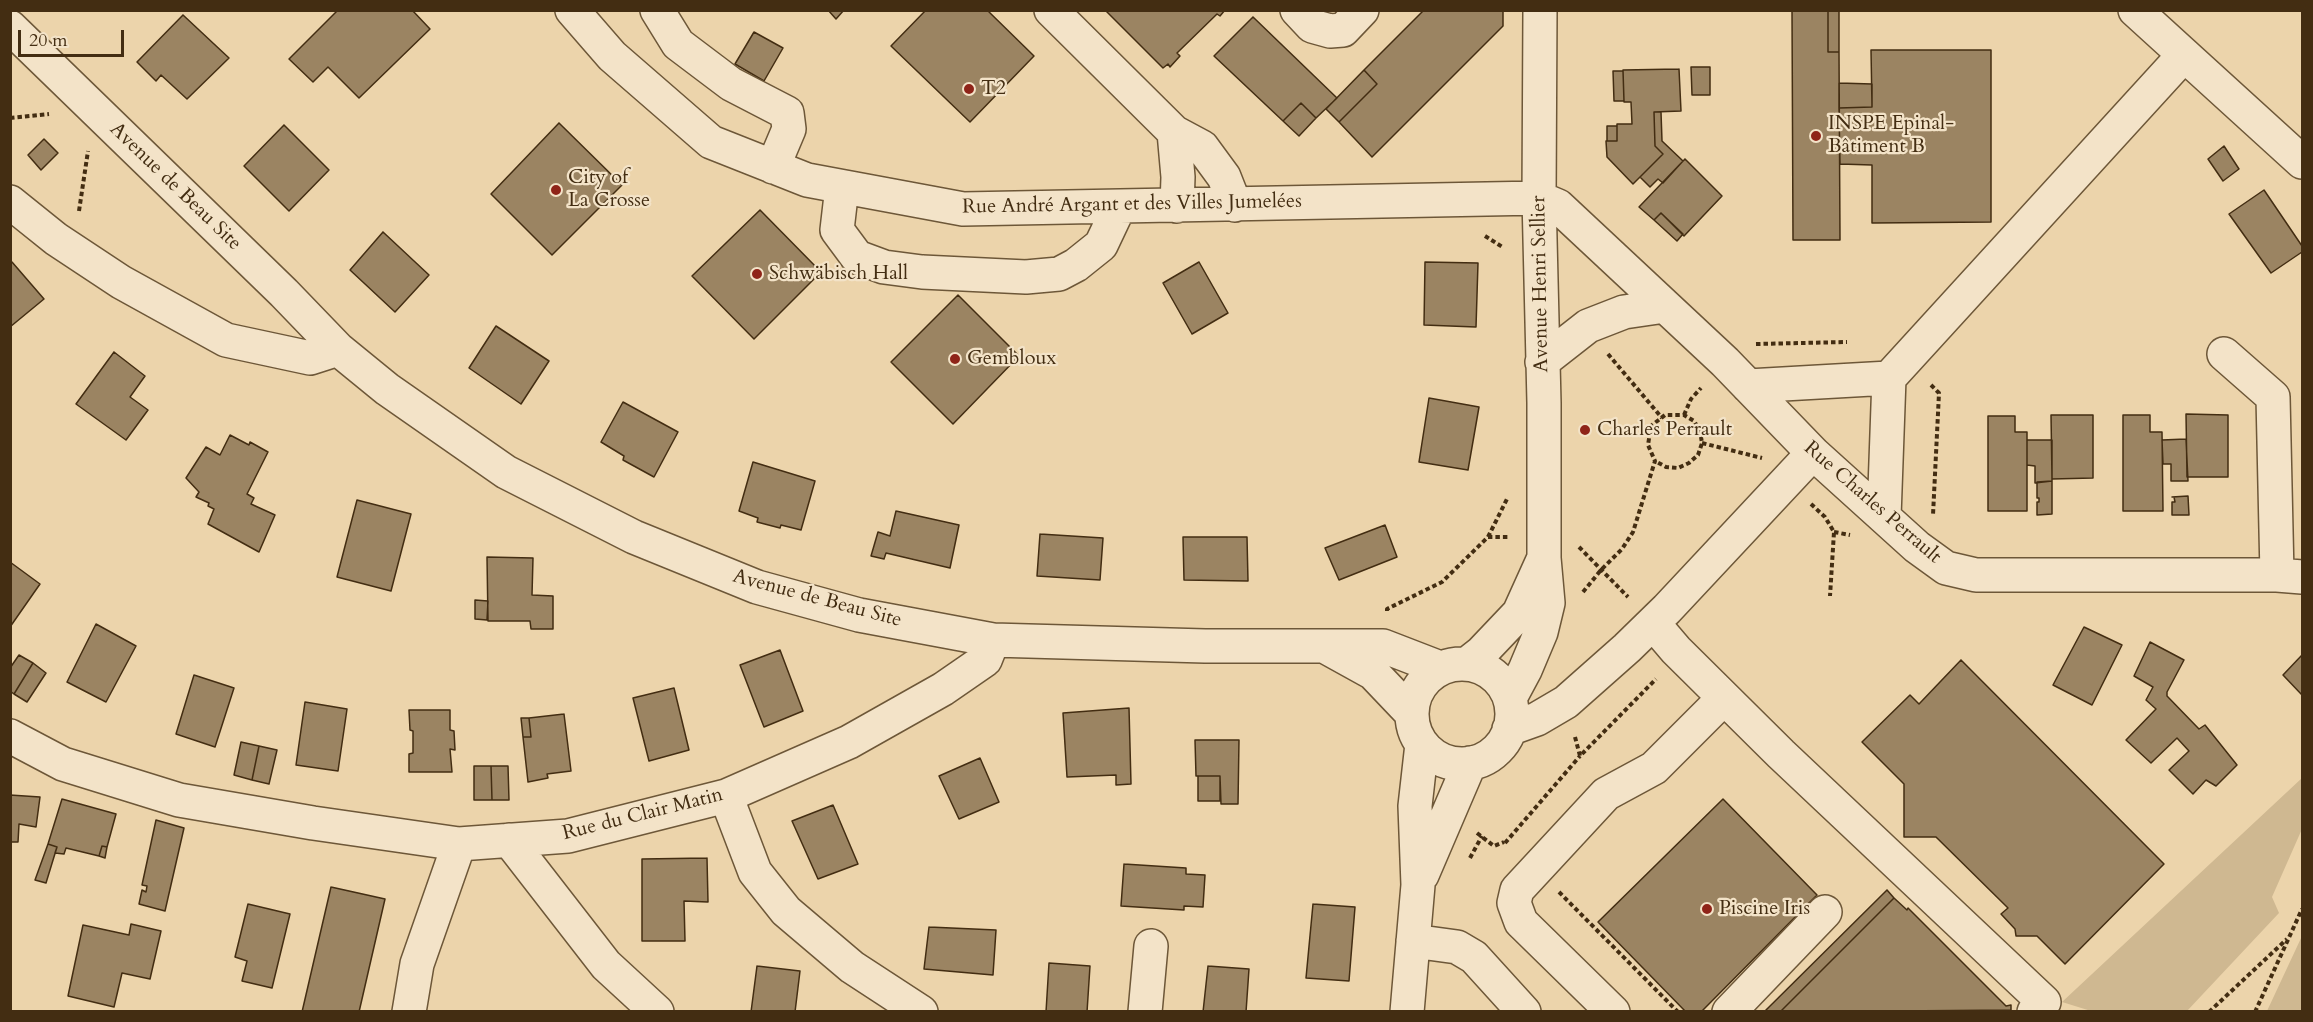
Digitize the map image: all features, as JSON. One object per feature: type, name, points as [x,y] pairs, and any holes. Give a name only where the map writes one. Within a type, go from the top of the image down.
[{"type":"street","name":"Rue André Argant et des Villes Jumelées","points":[[572,10],[612,56],[711,142],[807,180],[842,187],[963,209],[1539,198]]},
{"type":"street","points":[[657,10],[678,44],[731,84],[787,113],[789,129],[773,167]]},
{"type":"street","points":[[1051,10],[1174,132],[1202,147],[1224,177],[1235,205]]},
{"type":"street","points":[[1297,10],[1312,26],[1330,31],[1343,30],[1362,10]]},
{"type":"street","name":"Avenue Henri Sellier","points":[[1509,714],[1541,632],[1548,603],[1544,558],[1544,403],[1539,198],[1540,10]]},
{"type":"street","points":[[2135,10],[2302,162]]},
{"type":"street","name":"Avenue de Beau Site","points":[[10,27],[284,293],[338,349],[387,389],[506,472],[634,537],[757,587],[859,615],[993,640],[1205,646],[1383,646],[1454,666]]},
{"type":"street","points":[[1884,517],[1889,378],[2184,56]]},
{"type":"street","points":[[1174,132],[1178,177],[1177,206]]},
{"type":"street","points":[[842,187],[837,230],[857,258],[884,267],[922,272],[1026,278],[1059,274],[1076,265],[1101,245],[1119,207]]},
{"type":"street","name":"Rue Charles Perrault","points":[[1539,198],[1558,206],[1725,362],[1813,453],[1884,517],[1946,568],[1976,575],[2290,576],[2273,397],[2224,354]]},
{"type":"street","points":[[10,202],[73,250],[121,282],[226,340],[310,358],[338,349]]},
{"type":"street","points":[[1542,363],[1588,326],[1624,312],[1665,306]]},
{"type":"street","points":[[1748,386],[1889,378]]},
{"type":"street","points":[[1509,714],[1537,718],[1566,702],[1653,623],[1813,453]]},
{"type":"street","name":"Avenue Henri Sellier","points":[[1454,666],[1481,653],[1519,613],[1544,558]]},
{"type":"street","points":[[1653,623],[1676,650],[1724,698],[2044,1002],[2034,1011]]},
{"type":"street","name":"Rue du Clair Matin","points":[[10,736],[63,764],[179,800],[313,823],[459,844],[568,836],[726,795],[849,742],[942,689],[985,660],[993,640]]},
{"type":"street","name":"Avenue de Beau Site","points":[[1321,645],[1373,673],[1417,729]]},
{"type":"street","points":[[1407,1011],[1418,885],[1415,806],[1417,729],[1413,700],[1428,676],[1454,666],[1481,668],[1494,675],[1503,685],[1509,714],[1503,742],[1492,754],[1470,763],[1456,764],[1444,761],[1431,754],[1417,729]]},
{"type":"street","points":[[1613,1011],[1521,922],[1514,903],[1517,890],[1606,794],[1654,768],[1724,698]]},
{"type":"street","points":[[1418,885],[1470,763]]},
{"type":"street","points":[[726,795],[755,872],[786,911],[852,966],[921,1011]]},
{"type":"street","points":[[509,840],[606,964],[657,1011]]},
{"type":"street","points":[[409,1011],[417,964],[459,844]]},
{"type":"street","points":[[1729,1011],[1825,912]]},
{"type":"street","points":[[1413,941],[1456,947],[1474,957],[1524,1011]]},
{"type":"street","points":[[1145,1011],[1151,946]]},
{"type":"path","points":[[73,250],[94,109]]},
{"type":"path","points":[[1665,415],[1684,415],[1694,421],[1700,431],[1702,443],[1698,455],[1689,463],[1678,468],[1656,461],[1647,445],[1651,426],[1665,415]]},
{"type":"path","points":[[1580,756],[1504,842],[1535,868],[1678,1011]]},
{"type":"path","points":[[2255,1011],[2302,909]]},
{"type":"path","points":[[2209,1011],[2289,937]]},
{"type":"shaded area","points":[[2302,778],[2302,829],[2272,897],[2279,913],[2187,1011],[2091,1011],[2062,1002]]},
{"type":"shaded area","points":[[2302,936],[2302,1011],[2267,1011]]},
{"type":"building","points":[[338,10],[412,10],[430,29],[359,98],[328,67],[313,82],[289,59]]},
{"type":"building","points":[[828,10],[844,10],[836,19]]},
{"type":"building","name":"T2","points":[[926,10],[987,10],[1034,56],[970,122],[891,46]]},
{"type":"building","points":[[1105,10],[1225,10],[1220,16],[1217,14],[1177,53],[1180,56],[1170,67],[1168,64],[1163,68]]},
{"type":"building","points":[[1424,10],[1503,10],[1503,26],[1372,157],[1339,122],[1377,84],[1364,70]]},
{"type":"building","name":"INSPE Epinal- Bâtiment B","points":[[1792,10],[1828,10],[1828,52],[1839,52],[1840,240],[1793,240]]},
{"type":"building","points":[[1828,10],[1839,10],[1839,52],[1828,52]]},
{"type":"building","points":[[183,15],[229,58],[187,99],[161,75],[156,81],[137,62]]},
{"type":"building","points":[[1253,17],[1337,98],[1316,118],[1301,103],[1283,121],[1214,56]]},
{"type":"building","points":[[754,32],[783,48],[764,81],[735,64]]},
{"type":"building","points":[[1871,50],[1991,50],[1991,222],[1872,223],[1872,165],[1840,164],[1839,108],[1872,107]]},
{"type":"building","points":[[1691,67],[1710,67],[1710,95],[1692,95]]},
{"type":"building","points":[[1679,69],[1681,111],[1654,112],[1655,146],[1663,154],[1633,184],[1607,157],[1606,141],[1617,141],[1617,124],[1632,124],[1631,102],[1624,102],[1623,70]]},
{"type":"building","points":[[1364,70],[1377,84],[1339,122],[1326,109]]},
{"type":"building","points":[[1613,71],[1623,71],[1624,101],[1614,101]]},
{"type":"building","points":[[1839,83],[1872,84],[1872,107],[1839,108]]},
{"type":"building","points":[[1301,103],[1316,118],[1299,136],[1283,121]]},
{"type":"building","points":[[1654,112],[1661,112],[1662,141],[1683,161],[1663,183],[1658,179],[1650,187],[1640,177],[1663,154],[1655,146]]},
{"type":"building","name":"City of La Crosse","points":[[559,123],[622,185],[552,255],[491,194]]},
{"type":"building","points":[[284,125],[329,170],[289,211],[244,166]]},
{"type":"building","points":[[1607,126],[1617,126],[1617,141],[1607,141]]},
{"type":"building","points":[[44,139],[58,153],[41,170],[28,155]]},
{"type":"building","points":[[2224,146],[2239,169],[2223,181],[2208,159]]},
{"type":"building","points":[[1685,159],[1722,196],[1684,236],[1661,213],[1654,220],[1639,207]]},
{"type":"building","points":[[2264,190],[2302,246],[2302,252],[2271,273],[2229,214]]},
{"type":"building","name":"Schwäbisch Hall","points":[[760,210],[821,272],[754,339],[692,276]]},
{"type":"building","points":[[1661,213],[1683,234],[1677,241],[1654,220]]},
{"type":"building","points":[[383,232],[429,275],[395,312],[350,270]]},
{"type":"building","points":[[12,262],[44,299],[10,327],[10,263]]},
{"type":"building","points":[[1199,262],[1228,313],[1192,334],[1163,283]]},
{"type":"building","points":[[1425,262],[1478,263],[1476,327],[1424,325]]},
{"type":"building","name":"Gembloux","points":[[958,295],[1019,356],[953,424],[891,362]]},
{"type":"building","points":[[496,326],[549,361],[521,404],[469,368]]},
{"type":"building","points":[[114,352],[145,376],[130,397],[148,410],[126,440],[76,404]]},
{"type":"building","points":[[1429,398],[1479,407],[1468,470],[1419,462]]},
{"type":"building","points":[[623,402],[678,432],[654,477],[623,460],[624,456],[601,442]]},
{"type":"building","points":[[2186,414],[2228,415],[2228,477],[2187,477]]},
{"type":"building","points":[[2051,415],[2093,415],[2093,478],[2052,479]]},
{"type":"building","points":[[2123,415],[2150,415],[2150,432],[2162,432],[2163,511],[2123,511]]},
{"type":"building","points":[[1988,416],[2015,416],[2015,432],[2027,432],[2027,511],[1988,511]]},
{"type":"building","points":[[230,435],[268,452],[247,494],[254,498],[251,504],[275,515],[259,552],[208,524],[214,509],[208,506],[209,503],[196,497],[199,492],[186,478],[206,447],[220,455]]},
{"type":"building","points":[[2186,439],[2188,481],[2171,481],[2171,464],[2163,464],[2162,440]]},
{"type":"building","points":[[2027,440],[2052,440],[2052,481],[2035,483],[2035,466],[2027,465]]},
{"type":"building","points":[[753,462],[815,481],[801,530],[757,522],[758,518],[739,511]]},
{"type":"building","points":[[2052,481],[2052,514],[2037,515],[2039,498],[2037,498],[2037,482]]},
{"type":"building","points":[[2188,496],[2189,515],[2172,515],[2172,502],[2175,502],[2172,497]]},
{"type":"building","points":[[357,500],[411,514],[391,591],[337,577]]},
{"type":"building","points":[[896,511],[959,525],[950,568],[886,553],[884,559],[871,556],[878,532],[890,536]]},
{"type":"building","points":[[1385,525],[1397,557],[1339,580],[1325,548]]},
{"type":"building","points":[[1040,534],[1103,538],[1100,580],[1037,576]]},
{"type":"building","points":[[1183,537],[1247,537],[1248,581],[1184,580]]},
{"type":"building","points":[[487,557],[533,558],[532,595],[553,596],[553,629],[531,629],[530,621],[488,621]]},
{"type":"building","points":[[10,562],[40,584],[10,627]]},
{"type":"building","points":[[475,600],[488,601],[487,620],[475,619]]},
{"type":"building","points":[[96,624],[136,646],[106,702],[67,682]]},
{"type":"building","points":[[2084,627],[2122,645],[2092,705],[2053,685]]},
{"type":"building","points":[[2150,642],[2184,660],[2167,696],[2199,729],[2205,725],[2237,765],[2216,786],[2206,780],[2193,794],[2169,770],[2189,751],[2177,738],[2151,763],[2126,740],[2156,709],[2146,700],[2153,687],[2134,676]]},
{"type":"building","points":[[780,650],[803,711],[764,727],[740,665]]},
{"type":"building","points":[[19,655],[33,663],[14,694],[10,691],[10,668]]},
{"type":"building","points":[[2302,655],[2302,695],[2283,675]]},
{"type":"building","points":[[1961,660],[2164,864],[2065,964],[2037,936],[2016,936],[2015,929],[2001,914],[2008,908],[1936,837],[1904,837],[1904,784],[1862,742],[1910,695],[1919,704]]},
{"type":"building","points":[[33,663],[46,673],[27,702],[14,694]]},
{"type":"building","points":[[194,675],[234,688],[215,747],[176,734]]},
{"type":"building","points":[[674,688],[689,750],[649,761],[633,698]]},
{"type":"building","points":[[305,702],[347,709],[338,771],[296,765]]},
{"type":"building","points":[[1129,708],[1131,784],[1116,785],[1116,775],[1067,777],[1063,713]]},
{"type":"building","points":[[409,710],[450,710],[450,730],[454,731],[455,750],[450,749],[452,772],[409,772],[409,754],[413,753],[413,731],[410,730]]},
{"type":"building","points":[[564,714],[571,771],[547,774],[548,778],[528,782],[523,737],[531,737],[529,718]]},
{"type":"building","points":[[521,718],[529,718],[531,737],[523,737]]},
{"type":"building","points":[[1195,740],[1239,740],[1238,804],[1221,804],[1220,776],[1196,776]]},
{"type":"building","points":[[241,742],[259,746],[252,780],[234,775]]},
{"type":"building","points":[[259,746],[277,750],[269,784],[252,780]]},
{"type":"building","points":[[980,758],[999,802],[959,819],[939,776]]},
{"type":"building","points":[[474,766],[491,766],[492,800],[474,800]]},
{"type":"building","points":[[491,766],[508,766],[509,800],[492,800]]},
{"type":"building","points":[[1198,776],[1220,776],[1220,801],[1198,801]]},
{"type":"building","points":[[10,795],[40,797],[36,827],[19,824],[18,842],[10,842]]},
{"type":"building","points":[[62,799],[116,814],[107,847],[102,846],[99,856],[66,848],[64,854],[55,853],[57,847],[48,844]]},
{"type":"building","name":"Piscine Iris","points":[[1723,799],[1817,895],[1701,1012],[1686,1012],[1598,922]]},
{"type":"building","points":[[833,805],[858,864],[818,879],[792,821]]},
{"type":"building","points":[[156,820],[184,828],[165,911],[139,904],[142,890],[146,892],[147,886],[142,885]]},
{"type":"building","points":[[48,844],[57,847],[46,883],[35,880]]},
{"type":"building","points":[[102,846],[107,847],[105,858],[99,856]]},
{"type":"building","points":[[707,858],[708,902],[684,901],[685,941],[642,941],[642,859]]},
{"type":"building","points":[[1124,864],[1186,868],[1186,874],[1205,875],[1203,907],[1184,906],[1184,910],[1121,906]]},
{"type":"building","points":[[331,887],[385,899],[359,1012],[302,1012]]},
{"type":"building","points":[[1887,890],[1894,898],[1780,1012],[1764,1012]]},
{"type":"building","points":[[1894,898],[1907,910],[1908,908],[2006,1006],[2011,1005],[2011,1010],[1780,1012]]},
{"type":"building","points":[[248,904],[290,914],[272,988],[242,981],[247,961],[235,957]]},
{"type":"building","points":[[1313,904],[1355,907],[1349,981],[1306,978]]},
{"type":"building","points":[[131,924],[161,931],[150,979],[122,973],[114,1007],[68,996],[83,925],[129,935]]},
{"type":"building","points":[[929,927],[996,930],[993,975],[924,969]]},
{"type":"building","points":[[1049,963],[1090,966],[1087,1012],[1046,1012]]},
{"type":"building","points":[[757,966],[800,971],[795,1012],[751,1012]]},
{"type":"building","points":[[1208,966],[1249,969],[1246,1012],[1203,1012]]},
{"type":"place","name":"T2","points":[[969,89]]},
{"type":"place","name":"INSPE Epinal- Bâtiment B","points":[[1816,136]]},
{"type":"place","name":"City of La Crosse","points":[[556,190]]},
{"type":"place","name":"Schwäbisch Hall","points":[[757,274]]},
{"type":"place","name":"Gembloux","points":[[955,359]]},
{"type":"place","name":"Charles Perrault","points":[[1585,430]]},
{"type":"place","name":"Piscine Iris","points":[[1707,909]]}]
